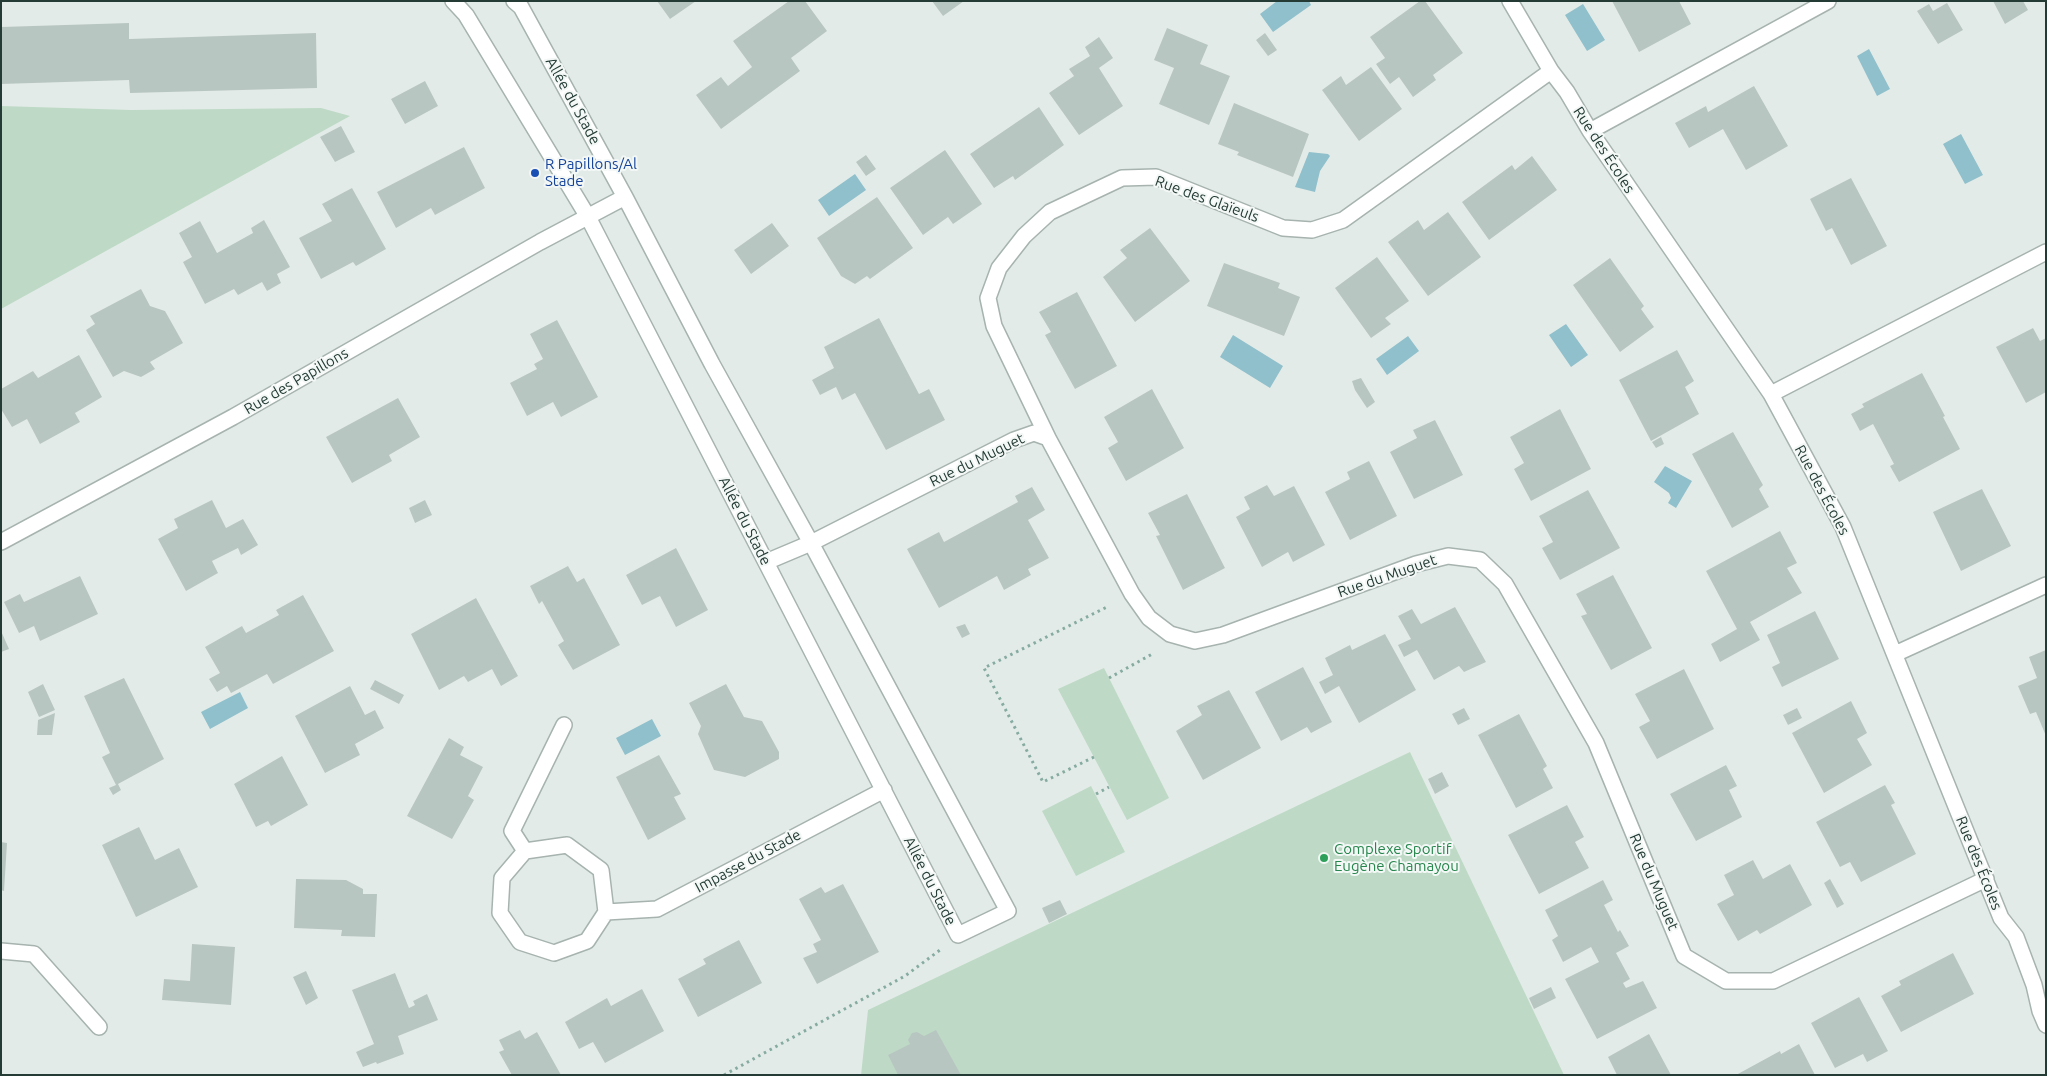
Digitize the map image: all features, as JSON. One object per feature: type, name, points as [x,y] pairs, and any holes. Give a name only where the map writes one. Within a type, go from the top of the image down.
[{"type":"street","name":"Allée du Stade","points":[[453,1],[466,15],[588,217],[958,935],[1008,911],[811,543],[712,364],[625,197],[520,7],[514,1]]},
{"type":"street","name":"Rue des Écoles","points":[[1510,1],[1551,71],[1567,92],[1590,131],[1771,394],[1843,527],[2001,918],[2016,937],[2034,985],[2040,1011],[2046,1025]]},
{"type":"street","points":[[1590,131],[1828,1]]},
{"type":"street","name":"Rue des Glaïeuls","points":[[1048,438],[994,326],[988,298],[998,268],[1024,236],[1050,212],[1122,178],[1156,177],[1283,228],[1312,230],[1343,220],[1551,71]]},
{"type":"street","name":"Rue des Papillons","points":[[1,542],[233,417],[540,242],[625,197]]},
{"type":"street","points":[[1771,394],[2046,252]]},
{"type":"street","name":"Rue du Muguet","points":[[766,562],[811,543],[1014,440],[1034,433],[1048,438],[1132,594],[1149,618],[1170,634],[1194,641],[1223,636],[1416,564],[1448,556],[1480,560],[1506,584],[1596,742],[1684,956],[1726,981],[1773,981],[1986,879]]},
{"type":"street","points":[[1895,654],[2046,585]]},
{"type":"street","points":[[525,851],[512,831],[564,726]]},
{"type":"street","name":"Impasse du Stade","points":[[606,912],[657,909],[884,790]]},
{"type":"street","points":[[567,845],[601,870],[606,912],[587,941],[554,953],[520,942],[500,913],[502,878],[525,851],[567,845]]},
{"type":"street","points":[[1,951],[34,954],[99,1027]]},
{"type":"path","points":[[1094,757],[1043,782],[984,668],[1110,605]]},
{"type":"path","points":[[1109,678],[1156,652]]},
{"type":"path","points":[[1096,794],[1109,787]]},
{"type":"path","points":[[724,1075],[905,976],[958,935]]},
{"type":"green space","points":[[1,106],[131,110],[321,108],[350,116],[1,309]]},
{"type":"green space","points":[[1104,668],[1169,798],[1127,820],[1058,689]]},
{"type":"green space","name":"Complexe Sportif Eugène Chamayou","points":[[1410,752],[1564,1075],[861,1075],[868,1010]]},
{"type":"green space","points":[[1091,786],[1125,852],[1076,876],[1042,811]]},
{"type":"water","points":[[1277,1],[1309,1],[1311,5],[1273,32],[1260,14]]},
{"type":"water","points":[[1583,4],[1605,40],[1587,51],[1565,15]]},
{"type":"water","points":[[1869,49],[1890,89],[1877,96],[1857,56]]},
{"type":"water","points":[[1961,134],[1983,175],[1965,184],[1943,144]]},
{"type":"water","points":[[1309,152],[1328,154],[1330,156],[1320,171],[1315,192],[1295,187]]},
{"type":"water","points":[[855,174],[866,190],[829,216],[818,200]]},
{"type":"water","points":[[1566,324],[1588,355],[1571,367],[1549,335]]},
{"type":"water","points":[[1233,335],[1283,366],[1270,388],[1220,357]]},
{"type":"water","points":[[1408,336],[1419,351],[1387,375],[1376,359]]},
{"type":"water","points":[[1665,466],[1692,481],[1676,508],[1668,503],[1671,498],[1669,493],[1654,482]]},
{"type":"water","points":[[240,692],[248,708],[210,729],[201,712]]},
{"type":"water","points":[[652,719],[661,736],[625,755],[616,738]]},
{"type":"building","points":[[657,1],[696,1],[670,19]]},
{"type":"building","points":[[789,1],[805,1],[827,31],[791,58],[800,71],[721,129],[696,95],[721,77],[728,86],[752,67],[733,41]]},
{"type":"building","points":[[932,1],[964,1],[943,16]]},
{"type":"building","points":[[1420,1],[1425,1],[1463,53],[1433,75],[1436,80],[1413,97],[1399,77],[1390,84],[1376,64],[1385,58],[1370,37]]},
{"type":"building","points":[[1612,1],[1679,1],[1691,24],[1639,52]]},
{"type":"building","points":[[1993,1],[2023,1],[2028,10],[2005,24]]},
{"type":"building","points":[[1947,3],[1963,30],[1938,44],[1917,11],[1929,4],[1933,11]]},
{"type":"building","points":[[129,23],[129,39],[316,33],[317,88],[130,93],[129,80],[1,84],[1,27]]},
{"type":"building","points":[[1167,28],[1208,45],[1200,64],[1230,76],[1209,125],[1159,104],[1174,68],[1154,60]]},
{"type":"building","points":[[1265,33],[1277,50],[1268,56],[1256,40]]},
{"type":"building","points":[[1099,37],[1113,58],[1099,68],[1123,106],[1079,135],[1049,93],[1074,76],[1069,69],[1090,56],[1085,47]]},
{"type":"building","points":[[1371,67],[1402,109],[1359,141],[1322,90],[1341,76],[1346,85]]},
{"type":"building","points":[[425,81],[438,106],[405,124],[391,99]]},
{"type":"building","points":[[1754,86],[1788,146],[1746,170],[1723,129],[1689,148],[1675,123],[1706,106],[1708,112]]},
{"type":"building","points":[[1234,103],[1309,134],[1293,177],[1237,155],[1239,152],[1218,144]]},
{"type":"building","points":[[1039,107],[1064,145],[1015,180],[1013,176],[994,188],[970,154]]},
{"type":"building","points":[[341,126],[355,152],[335,162],[320,137]]},
{"type":"building","points":[[464,147],[485,188],[435,215],[431,208],[396,228],[377,192]]},
{"type":"building","points":[[945,150],[982,204],[953,224],[948,217],[923,235],[890,188]]},
{"type":"building","points":[[866,155],[876,169],[866,176],[856,162]]},
{"type":"building","points":[[1532,156],[1557,190],[1489,240],[1462,202],[1512,165],[1515,170]]},
{"type":"building","points":[[1851,178],[1887,246],[1851,265],[1832,228],[1826,231],[1810,199]]},
{"type":"building","points":[[352,188],[386,249],[356,266],[353,262],[321,279],[299,238],[332,221],[322,204]]},
{"type":"building","points":[[877,197],[913,248],[870,279],[867,276],[855,284],[841,276],[817,238]]},
{"type":"building","points":[[1448,212],[1481,257],[1428,296],[1388,242],[1418,220],[1424,230]]},
{"type":"building","points":[[264,220],[290,267],[277,274],[281,283],[267,291],[262,282],[238,295],[234,289],[205,304],[183,262],[192,257],[179,233],[200,221],[217,253],[253,233],[251,228]]},
{"type":"building","points":[[772,223],[789,246],[751,274],[734,250]]},
{"type":"building","points":[[1150,228],[1190,281],[1135,322],[1103,277],[1127,258],[1120,250]]},
{"type":"building","points":[[1377,257],[1409,301],[1385,318],[1391,324],[1371,338],[1335,288]]},
{"type":"building","points":[[1610,258],[1644,306],[1641,309],[1654,327],[1620,352],[1573,285]]},
{"type":"building","points":[[1224,263],[1280,283],[1278,288],[1300,297],[1284,336],[1207,306]]},
{"type":"building","points":[[141,289],[150,306],[165,311],[183,343],[150,362],[155,369],[141,377],[124,371],[113,377],[86,330],[95,324],[90,316]]},
{"type":"building","points":[[1077,292],[1117,366],[1075,389],[1045,335],[1051,332],[1039,312]]},
{"type":"building","points":[[879,318],[919,394],[929,389],[945,420],[886,450],[855,393],[842,400],[836,387],[820,395],[812,380],[834,368],[824,347]]},
{"type":"building","points":[[557,320],[598,397],[561,417],[553,402],[527,416],[510,383],[537,369],[534,364],[543,359],[530,334]]},
{"type":"building","points":[[2033,328],[2040,341],[2046,338],[2046,392],[2026,403],[1996,347]]},
{"type":"building","points":[[1677,350],[1694,381],[1685,387],[1699,414],[1651,441],[1619,380]]},
{"type":"building","points":[[79,355],[102,397],[75,413],[80,422],[40,444],[27,419],[12,427],[1,409],[1,389],[33,371],[38,378]]},
{"type":"building","points":[[1922,373],[1960,449],[1899,482],[1890,466],[1894,464],[1873,424],[1860,431],[1851,414],[1864,407],[1862,404]]},
{"type":"building","points":[[1361,378],[1375,402],[1367,408],[1355,390],[1352,381]]},
{"type":"building","points":[[1152,389],[1184,448],[1126,481],[1108,448],[1118,442],[1104,417]]},
{"type":"building","points":[[398,398],[420,437],[389,455],[392,461],[352,483],[326,437]]},
{"type":"building","points":[[1560,409],[1591,469],[1531,501],[1514,469],[1524,463],[1510,437]]},
{"type":"building","points":[[1435,420],[1463,475],[1414,499],[1390,452],[1417,438],[1413,430]]},
{"type":"building","points":[[1733,432],[1763,485],[1759,489],[1769,507],[1732,528],[1692,454]]},
{"type":"building","points":[[1661,437],[1664,444],[1656,448],[1652,442]]},
{"type":"building","points":[[1369,461],[1397,516],[1350,540],[1325,492],[1350,479],[1347,472]]},
{"type":"building","points":[[1267,485],[1274,496],[1294,486],[1325,545],[1293,562],[1288,552],[1262,567],[1236,517],[1250,509],[1244,497]]},
{"type":"building","points":[[1032,487],[1045,510],[1028,520],[1049,558],[1028,569],[1031,575],[1004,590],[997,576],[939,608],[907,549],[939,532],[944,542],[1018,502],[1015,496]]},
{"type":"building","points":[[1982,489],[2011,546],[1961,571],[1933,512]]},
{"type":"building","points":[[1588,490],[1620,548],[1560,580],[1542,548],[1553,542],[1539,516]]},
{"type":"building","points":[[1187,494],[1225,568],[1183,590],[1156,536],[1160,535],[1148,513]]},
{"type":"building","points":[[212,500],[226,528],[243,519],[258,545],[241,555],[238,548],[212,561],[218,573],[186,591],[158,539],[178,528],[174,519]]},
{"type":"building","points":[[425,500],[432,515],[415,523],[409,508]]},
{"type":"building","points":[[1780,531],[1797,563],[1787,568],[1802,593],[1750,622],[1760,640],[1720,662],[1711,644],[1737,629],[1706,571]]},
{"type":"building","points":[[676,548],[708,610],[676,627],[660,596],[642,605],[626,575]]},
{"type":"building","points":[[568,566],[577,582],[584,578],[620,645],[573,670],[558,645],[564,641],[542,601],[539,604],[530,586]]},
{"type":"building","points":[[1613,575],[1652,648],[1611,670],[1581,616],[1587,614],[1576,594]]},
{"type":"building","points":[[80,576],[98,614],[40,641],[34,626],[19,633],[4,602],[20,594],[24,602]]},
{"type":"building","points":[[303,595],[334,651],[273,684],[267,674],[231,693],[227,686],[217,692],[209,679],[220,673],[205,647],[242,626],[246,633],[279,615],[276,610]]},
{"type":"building","points":[[476,598],[518,676],[501,686],[492,669],[468,682],[464,676],[439,690],[411,634]]},
{"type":"building","points":[[1455,607],[1486,662],[1464,672],[1459,666],[1434,680],[1417,650],[1404,657],[1398,645],[1411,639],[1398,616],[1412,609],[1421,624]]},
{"type":"building","points":[[1815,611],[1839,659],[1782,687],[1772,667],[1780,663],[1767,635]]},
{"type":"building","points":[[965,624],[970,634],[962,638],[956,627]]},
{"type":"building","points":[[1,631],[9,649],[1,652]]},
{"type":"building","points":[[1385,634],[1416,690],[1359,723],[1339,686],[1325,694],[1319,682],[1333,675],[1325,658],[1350,645],[1352,650]]},
{"type":"building","points":[[2046,650],[2046,736],[2036,712],[2030,714],[2018,686],[2037,678],[2029,657]]},
{"type":"building","points":[[1303,667],[1332,722],[1311,733],[1307,727],[1281,741],[1255,692]]},
{"type":"building","points":[[1684,669],[1714,729],[1657,759],[1639,727],[1650,721],[1635,694]]},
{"type":"building","points":[[124,678],[164,759],[118,784],[121,790],[113,795],[109,788],[116,785],[102,757],[110,753],[84,696]]},
{"type":"building","points":[[375,680],[404,695],[399,704],[370,689]]},
{"type":"building","points":[[43,684],[55,710],[39,717],[28,692]]},
{"type":"building","points":[[726,684],[744,717],[762,721],[779,752],[779,759],[745,777],[714,770],[698,734],[701,726],[689,703]]},
{"type":"building","points":[[350,686],[365,715],[375,710],[384,728],[355,744],[360,755],[325,773],[295,716]]},
{"type":"building","points":[[1229,690],[1261,748],[1203,780],[1176,731],[1202,715],[1197,706]]},
{"type":"building","points":[[1851,701],[1867,733],[1857,739],[1872,765],[1824,793],[1792,733]]},
{"type":"building","points":[[1464,708],[1470,719],[1458,725],[1452,714]]},
{"type":"building","points":[[1797,708],[1802,718],[1788,725],[1783,715]]},
{"type":"building","points":[[55,713],[52,735],[37,735],[38,720]]},
{"type":"building","points":[[1519,714],[1547,766],[1543,769],[1553,788],[1516,808],[1478,735]]},
{"type":"building","points":[[449,738],[464,747],[460,755],[483,767],[468,796],[474,800],[452,839],[407,816]]},
{"type":"building","points":[[659,755],[681,794],[674,797],[686,819],[648,840],[616,777]]},
{"type":"building","points":[[282,756],[308,805],[271,826],[268,821],[256,827],[234,784]]},
{"type":"building","points":[[1726,765],[1737,786],[1729,790],[1742,817],[1696,841],[1670,794]]},
{"type":"building","points":[[1442,772],[1449,786],[1435,794],[1428,779]]},
{"type":"building","points":[[1885,785],[1895,803],[1891,805],[1916,854],[1861,882],[1850,862],[1840,867],[1816,822]]},
{"type":"building","points":[[1567,805],[1584,837],[1575,842],[1589,868],[1539,894],[1508,835]]},
{"type":"building","points":[[139,827],[155,860],[179,848],[198,887],[136,917],[102,845]]},
{"type":"building","points":[[1,842],[7,843],[4,891],[1,890]]},
{"type":"building","points":[[1753,860],[1763,879],[1790,864],[1812,905],[1760,934],[1757,930],[1738,941],[1717,904],[1734,895],[1724,875]]},
{"type":"building","points":[[296,879],[346,880],[363,889],[363,894],[377,894],[375,937],[341,936],[342,930],[294,928]]},
{"type":"building","points":[[1830,879],[1844,904],[1837,908],[1824,883]]},
{"type":"building","points":[[1603,880],[1613,900],[1604,905],[1618,932],[1620,930],[1629,946],[1616,953],[1630,979],[1623,983],[1626,988],[1643,981],[1657,1008],[1597,1039],[1565,979],[1599,962],[1591,947],[1563,962],[1552,940],[1558,936],[1545,910]]},
{"type":"building","points":[[843,884],[879,952],[817,984],[803,958],[817,952],[813,944],[821,940],[799,899],[821,887],[825,893]]},
{"type":"building","points":[[1060,900],[1067,914],[1049,923],[1042,908]]},
{"type":"building","points":[[739,940],[762,983],[698,1017],[678,979],[706,964],[703,959]]},
{"type":"building","points":[[192,944],[235,947],[231,1005],[162,1000],[164,979],[190,981]]},
{"type":"building","points":[[1953,953],[1974,994],[1901,1032],[1881,996],[1901,985],[1899,981]]},
{"type":"building","points":[[306,971],[318,998],[306,1005],[293,977]]},
{"type":"building","points":[[395,973],[409,1008],[415,1005],[413,1001],[427,994],[438,1020],[398,1036],[404,1054],[363,1067],[356,1052],[374,1044],[352,990]]},
{"type":"building","points":[[1551,987],[1556,998],[1534,1009],[1529,998]]},
{"type":"building","points":[[642,989],[664,1031],[605,1063],[593,1042],[579,1049],[565,1022],[607,998],[611,1006]]},
{"type":"building","points":[[1859,997],[1888,1051],[1867,1062],[1863,1054],[1835,1068],[1811,1023]]},
{"type":"building","points":[[520,1030],[525,1039],[537,1032],[561,1075],[512,1075],[499,1052],[504,1050],[499,1040]]},
{"type":"building","points":[[936,1030],[961,1075],[898,1075],[888,1055],[910,1044],[908,1040],[912,1033],[917,1032],[924,1036]]},
{"type":"building","points":[[1649,1034],[1671,1075],[1617,1075],[1608,1057]]},
{"type":"building","points":[[1799,1044],[1815,1075],[1736,1075],[1780,1051],[1781,1054]]},
{"type":"place","name":"R Papillons/Al Stade","points":[[535,173]]},
{"type":"place","name":"Complexe Sportif Eugène Chamayou","points":[[1324,858]]}]
